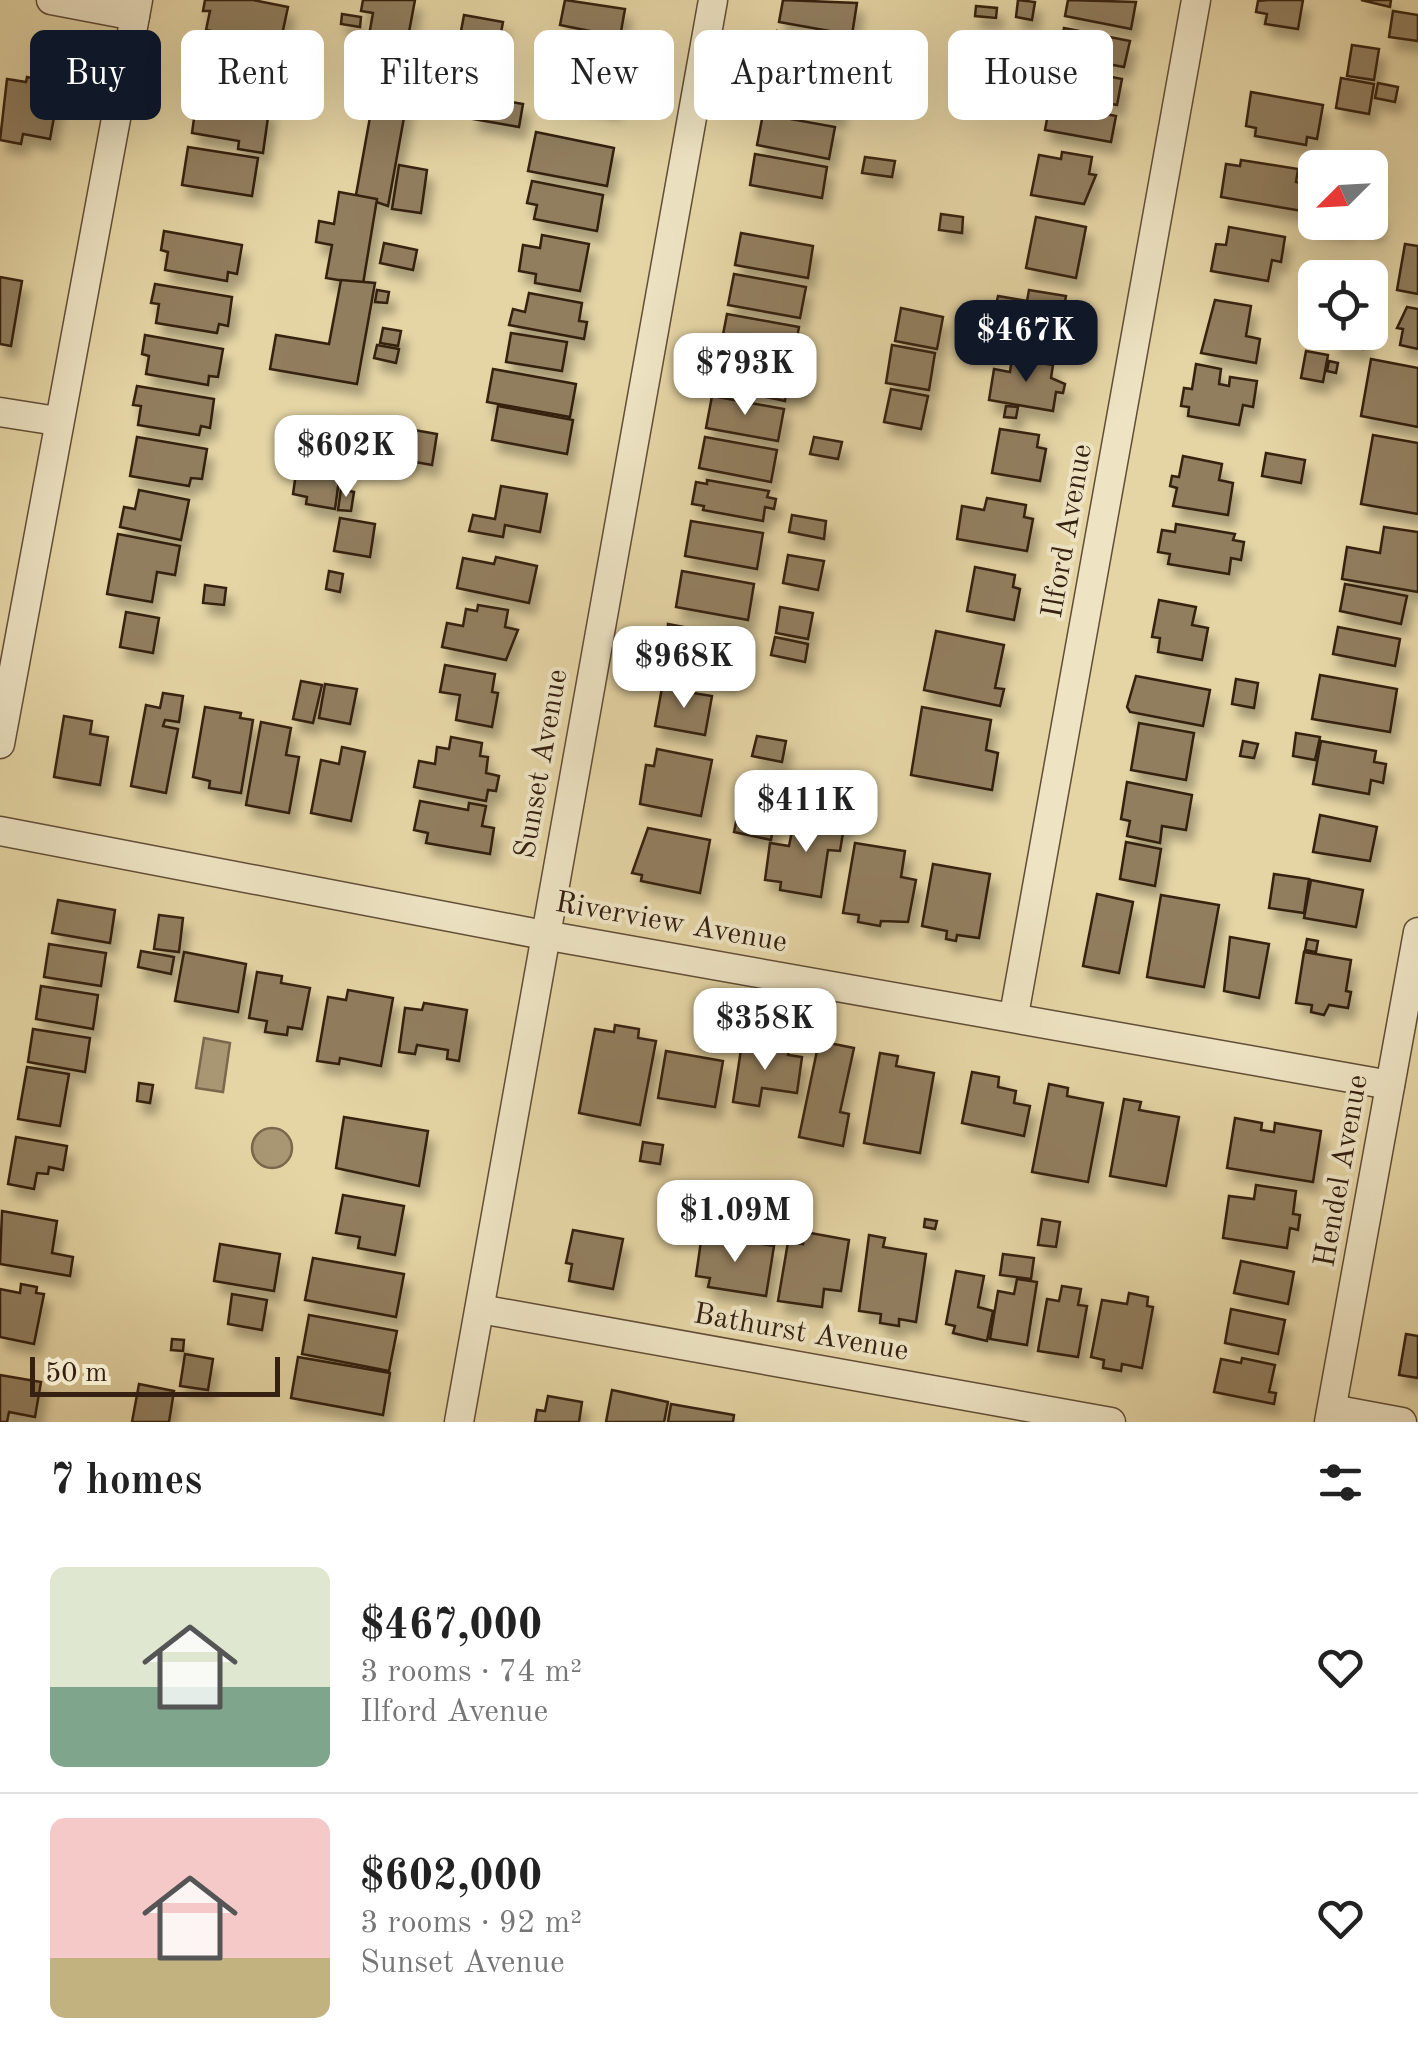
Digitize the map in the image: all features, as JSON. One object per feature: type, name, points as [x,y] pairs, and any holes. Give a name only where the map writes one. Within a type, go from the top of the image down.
[{"type":"street","points":[[0,744],[136,8],[51,0]]},
{"type":"street","name":"Sunset Avenue","points":[[459,1422],[713,0]]},
{"type":"street","name":"Ilford Avenue","points":[[1014,1015],[1196,0]]},
{"type":"street","points":[[0,412],[57,422]]},
{"type":"street","name":"Riverview Avenue","points":[[0,831],[544,935],[1390,1084]]},
{"type":"street","name":"Hendel Avenue","points":[[1330,1415],[1390,1084],[1408,1045],[1418,932]]},
{"type":"street","name":"Bathurst Avenue","points":[[480,1308],[1111,1422]]},
{"type":"street","points":[[1330,1415],[1402,1422]]},
{"type":"shaded area","points":[[204,1038],[230,1043],[223,1092],[196,1088]]},
{"type":"shaded area","points":[[272,1128],[286,1134],[292,1148],[286,1162],[272,1168],[258,1162],[252,1148],[258,1134]]},
{"type":"building","points":[[205,0],[253,0],[288,7],[283,30],[206,30],[210,11],[203,11]]},
{"type":"building","points":[[363,0],[415,0],[409,30],[370,30],[373,13],[361,11]]},
{"type":"building","points":[[565,0],[625,9],[621,30],[560,25]]},
{"type":"building","points":[[783,0],[857,3],[853,30],[824,30],[779,22]]},
{"type":"building","points":[[1018,0],[1035,2],[1032,20],[1016,17]]},
{"type":"building","points":[[1068,0],[1136,2],[1131,29],[1065,16]]},
{"type":"building","points":[[1303,0],[1298,29],[1265,24],[1267,14],[1256,12],[1258,1]]},
{"type":"building","points":[[1361,0],[1391,0],[1390,7]]},
{"type":"building","points":[[976,6],[997,8],[996,18],[975,16]]},
{"type":"building","points":[[1393,11],[1418,15],[1418,41],[1389,37]]},
{"type":"building","points":[[342,14],[361,17],[360,27],[341,24]]},
{"type":"building","points":[[464,15],[503,22],[502,30],[461,30]]},
{"type":"building","points":[[1113,38],[1130,41],[1124,67],[1113,65]]},
{"type":"building","points":[[1352,45],[1379,49],[1374,80],[1347,76]]},
{"type":"building","points":[[1113,77],[1122,79],[1117,105],[1113,104]]},
{"type":"building","points":[[30,78],[30,120],[53,120],[50,139],[23,134],[21,144],[0,140],[7,79],[26,82]]},
{"type":"building","points":[[1341,78],[1374,84],[1369,114],[1336,108]]},
{"type":"building","points":[[1378,83],[1398,87],[1395,102],[1375,98]]},
{"type":"building","points":[[1251,92],[1323,105],[1317,139],[1307,137],[1306,145],[1255,136],[1256,128],[1246,126]]},
{"type":"building","points":[[514,102],[523,104],[519,127],[479,120],[514,120]]},
{"type":"building","points":[[1116,116],[1111,142],[1045,130],[1047,120],[1113,120]]},
{"type":"building","points":[[194,120],[268,120],[263,153],[238,149],[239,141],[192,133]]},
{"type":"building","points":[[370,120],[404,120],[388,206],[356,195]]},
{"type":"building","points":[[762,120],[796,120],[835,127],[829,159],[757,145]]},
{"type":"building","points":[[536,132],[614,148],[607,186],[528,171]]},
{"type":"building","points":[[188,147],[258,158],[252,196],[182,185]]},
{"type":"building","points":[[1062,152],[1092,157],[1089,174],[1096,175],[1084,204],[1031,195],[1039,155],[1061,159]]},
{"type":"building","points":[[755,154],[827,167],[822,198],[750,185]]},
{"type":"building","points":[[865,157],[895,161],[892,177],[862,173]]},
{"type":"building","points":[[1241,160],[1298,169],[1298,210],[1221,197],[1226,164],[1240,166]]},
{"type":"building","points":[[399,165],[427,170],[421,213],[392,209]]},
{"type":"building","points":[[532,181],[603,195],[597,231],[534,219],[537,205],[527,203]]},
{"type":"building","points":[[339,192],[377,199],[363,284],[326,278],[332,245],[316,242],[319,221],[334,224]]},
{"type":"building","points":[[941,214],[963,217],[962,233],[939,230]]},
{"type":"building","points":[[1036,217],[1086,227],[1076,278],[1026,268]]},
{"type":"building","points":[[1229,227],[1285,237],[1281,262],[1272,260],[1268,281],[1211,271],[1216,244],[1226,245]]},
{"type":"building","points":[[164,231],[242,245],[237,274],[228,272],[227,281],[165,270],[168,252],[161,250]]},
{"type":"building","points":[[741,233],[813,246],[808,278],[735,265]]},
{"type":"building","points":[[542,235],[589,244],[580,291],[535,283],[536,274],[519,271],[523,245],[540,248]]},
{"type":"building","points":[[384,243],[417,250],[413,270],[380,263]]},
{"type":"building","points":[[1405,244],[1418,246],[1418,294],[1397,290]]},
{"type":"building","points":[[734,274],[806,287],[800,318],[728,305]]},
{"type":"building","points":[[0,277],[22,281],[11,346],[0,344]]},
{"type":"building","points":[[341,280],[375,283],[357,384],[270,369],[276,335],[329,344]]},
{"type":"building","points":[[155,284],[232,297],[228,326],[219,324],[217,333],[156,323],[159,304],[151,303]]},
{"type":"building","points":[[377,290],[389,292],[387,303],[375,302]]},
{"type":"building","points":[[1029,290],[1066,296],[1058,339],[1010,331],[1012,314],[995,310],[998,296],[1027,301]]},
{"type":"building","points":[[529,293],[582,303],[579,321],[587,322],[584,339],[509,325],[513,309],[525,312]]},
{"type":"building","points":[[1215,300],[1251,306],[1246,336],[1260,339],[1256,363],[1201,353]]},
{"type":"building","points":[[1407,307],[1418,309],[1418,349],[1400,345],[1403,329],[1397,328]]},
{"type":"building","points":[[901,308],[943,317],[937,349],[895,341]]},
{"type":"building","points":[[727,314],[799,327],[793,359],[721,345]]},
{"type":"building","points":[[383,328],[401,331],[398,346],[380,343]]},
{"type":"building","points":[[511,333],[567,342],[562,371],[506,362]]},
{"type":"building","points":[[145,335],[223,349],[218,377],[209,376],[208,385],[146,374],[149,356],[142,354]]},
{"type":"building","points":[[377,345],[399,349],[396,363],[374,358]]},
{"type":"building","points":[[892,345],[935,353],[929,390],[886,383]]},
{"type":"building","points":[[1306,351],[1328,355],[1323,382],[1301,378]]},
{"type":"building","points":[[720,356],[806,374],[801,396],[786,393],[785,401],[714,386]]},
{"type":"building","points":[[1012,358],[1053,365],[1051,378],[1065,384],[1063,393],[1056,392],[1053,411],[989,400],[994,369],[1010,372]]},
{"type":"building","points":[[1371,359],[1418,368],[1418,427],[1361,416]]},
{"type":"building","points":[[1329,361],[1338,363],[1336,373],[1327,371]]},
{"type":"building","points":[[1196,364],[1221,369],[1219,384],[1229,386],[1230,377],[1257,381],[1253,407],[1243,405],[1239,425],[1188,416],[1189,407],[1181,406],[1184,388],[1192,389]]},
{"type":"building","points":[[493,369],[576,384],[570,417],[487,402]]},
{"type":"building","points":[[137,386],[214,399],[210,428],[201,426],[199,435],[138,425],[141,406],[133,405]]},
{"type":"building","points":[[891,389],[928,396],[921,429],[884,422]]},
{"type":"building","points":[[712,396],[784,409],[778,441],[706,428]]},
{"type":"building","points":[[498,406],[573,420],[567,454],[492,440]]},
{"type":"building","points":[[1006,406],[1018,407],[1016,418],[1004,417]]},
{"type":"building","points":[[403,428],[437,434],[432,465],[398,459]]},
{"type":"building","points":[[1000,429],[1039,435],[1037,447],[1046,449],[1040,481],[992,473]]},
{"type":"building","points":[[1373,435],[1418,443],[1418,514],[1361,504]]},
{"type":"building","points":[[137,437],[207,449],[202,479],[191,478],[189,486],[130,476]]},
{"type":"building","points":[[705,437],[777,450],[771,482],[699,468]]},
{"type":"building","points":[[814,437],[842,442],[838,459],[810,454]]},
{"type":"building","points":[[320,441],[341,445],[339,458],[318,454]]},
{"type":"building","points":[[1266,453],[1305,460],[1301,483],[1262,476]]},
{"type":"building","points":[[1183,456],[1222,464],[1219,480],[1233,483],[1228,515],[1173,506],[1177,488],[1170,486],[1172,476],[1179,477]]},
{"type":"building","points":[[298,459],[341,466],[335,509],[306,504],[307,497],[293,494]]},
{"type":"building","points":[[707,480],[769,491],[767,497],[776,499],[774,509],[765,507],[763,521],[703,510],[704,506],[692,504],[696,482],[707,484]]},
{"type":"building","points":[[501,486],[547,494],[540,532],[505,525],[503,537],[469,531],[473,515],[495,519]]},
{"type":"building","points":[[341,489],[354,492],[351,511],[338,510]]},
{"type":"building","points":[[139,490],[189,500],[181,540],[120,527],[124,507],[135,509]]},
{"type":"building","points":[[987,498],[1026,505],[1024,517],[1033,519],[1027,551],[957,539],[962,506],[984,510]]},
{"type":"building","points":[[792,515],[826,521],[824,539],[789,532]]},
{"type":"building","points":[[340,518],[375,524],[370,557],[334,551]]},
{"type":"building","points":[[691,521],[763,533],[757,569],[685,556]]},
{"type":"building","points":[[1176,524],[1235,534],[1233,540],[1244,542],[1241,560],[1231,558],[1229,574],[1168,564],[1170,554],[1158,552],[1162,530],[1175,532]]},
{"type":"building","points":[[1384,527],[1418,532],[1418,592],[1342,579],[1347,547],[1380,553]]},
{"type":"building","points":[[118,534],[180,546],[175,575],[157,572],[152,602],[107,594]]},
{"type":"building","points":[[788,555],[824,561],[818,590],[783,583]]},
{"type":"building","points":[[496,557],[537,566],[529,603],[457,588],[463,558],[494,564]]},
{"type":"building","points":[[975,567],[1015,575],[1013,587],[1020,589],[1014,620],[967,611]]},
{"type":"building","points":[[329,571],[343,574],[340,592],[326,589]]},
{"type":"building","points":[[682,571],[754,584],[748,620],[676,607]]},
{"type":"building","points":[[1345,584],[1407,596],[1401,624],[1340,611]]},
{"type":"building","points":[[205,585],[226,588],[224,605],[203,603]]},
{"type":"building","points":[[1159,600],[1196,607],[1192,625],[1208,628],[1202,660],[1158,652],[1160,638],[1152,637]]},
{"type":"building","points":[[478,605],[508,610],[505,627],[518,630],[506,660],[442,647],[447,623],[463,626],[466,609],[477,611]]},
{"type":"building","points":[[780,607],[813,613],[808,639],[776,633]]},
{"type":"building","points":[[126,612],[159,618],[153,653],[120,647]]},
{"type":"building","points":[[668,624],[746,639],[740,670],[734,669],[732,679],[667,666]]},
{"type":"building","points":[[1338,627],[1400,639],[1395,666],[1333,654]]},
{"type":"building","points":[[936,631],[1004,645],[995,688],[1004,689],[1000,706],[924,690]]},
{"type":"building","points":[[775,637],[808,644],[805,662],[771,655]]},
{"type":"building","points":[[445,665],[495,674],[492,692],[498,693],[492,727],[456,720],[460,695],[440,692]]},
{"type":"building","points":[[1320,675],[1397,689],[1390,732],[1312,719]]},
{"type":"building","points":[[1136,676],[1210,690],[1203,726],[1130,712],[1127,707]]},
{"type":"building","points":[[1236,679],[1258,683],[1254,708],[1232,704]]},
{"type":"building","points":[[301,681],[322,685],[313,723],[293,719]]},
{"type":"building","points":[[325,684],[357,689],[350,724],[319,718]]},
{"type":"building","points":[[662,688],[712,696],[705,735],[655,726]]},
{"type":"building","points":[[163,693],[183,696],[179,722],[165,720],[163,726],[178,729],[166,793],[131,786],[146,705],[160,708]]},
{"type":"building","points":[[205,707],[241,713],[240,718],[253,720],[241,793],[209,788],[210,781],[193,777]]},
{"type":"building","points":[[922,707],[991,720],[986,750],[998,753],[992,790],[911,775]]},
{"type":"building","points":[[64,716],[92,721],[90,734],[108,737],[100,785],[54,777]]},
{"type":"building","points":[[261,722],[291,728],[286,755],[299,757],[289,813],[246,805]]},
{"type":"building","points":[[1139,723],[1194,733],[1186,780],[1131,770]]},
{"type":"building","points":[[1296,733],[1320,737],[1315,760],[1293,756]]},
{"type":"building","points":[[757,736],[786,741],[782,762],[752,756]]},
{"type":"building","points":[[451,737],[482,743],[480,756],[488,757],[486,773],[499,776],[496,791],[488,790],[486,801],[414,787],[419,761],[435,764],[437,747],[449,749]]},
{"type":"building","points":[[1243,741],[1258,744],[1254,758],[1240,756]]},
{"type":"building","points":[[1321,741],[1376,751],[1374,762],[1386,764],[1383,783],[1371,780],[1369,794],[1313,784]]},
{"type":"building","points":[[342,747],[365,752],[351,821],[311,813],[321,760],[339,764]]},
{"type":"building","points":[[657,749],[712,760],[701,816],[640,804],[646,765],[654,766]]},
{"type":"building","points":[[1127,782],[1192,795],[1186,830],[1162,826],[1160,843],[1127,836],[1130,821],[1121,819]]},
{"type":"building","points":[[420,801],[468,810],[469,803],[486,806],[482,826],[494,828],[490,854],[426,843],[428,833],[414,830]]},
{"type":"building","points":[[740,802],[776,809],[771,840],[734,832]]},
{"type":"building","points":[[814,810],[846,815],[840,851],[828,850],[821,897],[780,890],[781,882],[765,880],[770,843],[789,846],[792,831],[810,834]]},
{"type":"building","points":[[1320,815],[1377,827],[1370,861],[1313,852]]},
{"type":"building","points":[[648,828],[710,840],[700,893],[641,881],[642,875],[632,873]]},
{"type":"building","points":[[1126,842],[1161,849],[1155,886],[1120,879]]},
{"type":"building","points":[[855,843],[905,851],[901,877],[916,880],[908,922],[881,921],[880,926],[858,922],[859,915],[843,913]]},
{"type":"building","points":[[933,864],[990,874],[979,938],[957,935],[956,941],[946,939],[947,931],[922,926]]},
{"type":"building","points":[[1274,874],[1309,879],[1304,913],[1269,908]]},
{"type":"building","points":[[1311,880],[1363,890],[1356,927],[1304,918]]},
{"type":"building","points":[[1097,894],[1133,902],[1119,973],[1083,966]]},
{"type":"building","points":[[1161,895],[1219,905],[1204,987],[1147,977]]},
{"type":"building","points":[[58,900],[115,910],[110,943],[52,933]]},
{"type":"building","points":[[159,915],[183,918],[179,952],[154,949]]},
{"type":"building","points":[[1230,937],[1269,944],[1259,998],[1224,991]]},
{"type":"building","points":[[1307,939],[1318,941],[1316,952],[1305,950]]},
{"type":"building","points":[[49,944],[106,953],[101,986],[44,977]]},
{"type":"building","points":[[141,951],[174,957],[171,974],[138,967]]},
{"type":"building","points":[[184,952],[246,964],[238,1012],[175,1001]]},
{"type":"building","points":[[1304,952],[1351,960],[1346,991],[1351,992],[1348,1008],[1329,1005],[1324,1015],[1311,1012],[1312,1005],[1296,1003]]},
{"type":"building","points":[[257,972],[282,976],[281,983],[310,988],[302,1029],[288,1027],[287,1035],[265,1032],[267,1021],[249,1018]]},
{"type":"building","points":[[41,986],[98,995],[93,1029],[36,1019]]},
{"type":"building","points":[[348,990],[393,998],[381,1066],[340,1058],[339,1064],[317,1061],[328,997],[346,1000]]},
{"type":"building","points":[[424,1003],[467,1010],[459,1061],[447,1059],[448,1050],[417,1045],[415,1054],[399,1052],[405,1008],[422,1010]]},
{"type":"building","points":[[615,1025],[639,1029],[638,1038],[656,1041],[640,1125],[579,1113],[595,1029],[614,1032]]},
{"type":"building","points":[[33,1029],[90,1038],[85,1072],[28,1062]]},
{"type":"building","points":[[819,1041],[854,1048],[840,1112],[849,1114],[843,1146],[799,1137]]},
{"type":"building","points":[[742,1043],[789,1050],[788,1055],[802,1057],[797,1093],[762,1088],[759,1106],[733,1102]]},
{"type":"building","points":[[666,1051],[723,1061],[715,1107],[658,1098]]},
{"type":"building","points":[[880,1053],[898,1056],[896,1066],[934,1073],[920,1153],[864,1143]]},
{"type":"building","points":[[27,1067],[69,1074],[60,1126],[18,1119]]},
{"type":"building","points":[[972,1072],[999,1077],[998,1087],[1016,1091],[1014,1103],[1030,1106],[1024,1136],[962,1123]]},
{"type":"building","points":[[139,1083],[153,1085],[150,1103],[137,1101]]},
{"type":"building","points":[[1049,1084],[1068,1088],[1067,1096],[1103,1103],[1088,1182],[1032,1172]]},
{"type":"building","points":[[1124,1099],[1141,1102],[1139,1110],[1179,1117],[1166,1186],[1110,1176]]},
{"type":"building","points":[[344,1117],[428,1131],[419,1186],[336,1168]]},
{"type":"building","points":[[1235,1118],[1262,1123],[1261,1130],[1274,1132],[1275,1123],[1321,1131],[1313,1182],[1227,1168]]},
{"type":"building","points":[[16,1137],[67,1146],[63,1170],[49,1167],[48,1174],[37,1173],[34,1189],[8,1184]]},
{"type":"building","points":[[643,1142],[663,1145],[660,1164],[640,1161]]},
{"type":"building","points":[[1256,1185],[1296,1191],[1293,1214],[1300,1215],[1298,1230],[1290,1228],[1287,1248],[1223,1238],[1229,1196],[1254,1199]]},
{"type":"building","points":[[343,1195],[404,1206],[395,1255],[358,1248],[360,1237],[336,1233]]},
{"type":"building","points":[[2,1211],[57,1221],[52,1253],[73,1257],[70,1276],[0,1264]]},
{"type":"building","points":[[925,1219],[937,1221],[935,1229],[924,1227]]},
{"type":"building","points":[[1042,1219],[1060,1222],[1056,1247],[1038,1245]]},
{"type":"building","points":[[573,1230],[623,1239],[613,1289],[569,1281],[572,1264],[566,1263]]},
{"type":"building","points":[[805,1232],[849,1240],[841,1291],[824,1289],[822,1307],[778,1301],[788,1242],[803,1244]]},
{"type":"building","points":[[702,1234],[774,1246],[766,1296],[708,1287],[710,1278],[696,1276]]},
{"type":"building","points":[[869,1235],[885,1238],[883,1247],[926,1254],[916,1322],[899,1319],[899,1326],[880,1323],[881,1314],[859,1311]]},
{"type":"building","points":[[220,1244],[280,1254],[274,1291],[214,1281]]},
{"type":"building","points":[[1003,1254],[1034,1258],[1031,1279],[1000,1275]]},
{"type":"building","points":[[313,1258],[404,1274],[396,1317],[305,1300]]},
{"type":"building","points":[[1241,1261],[1294,1272],[1288,1304],[1234,1293]]},
{"type":"building","points":[[956,1271],[984,1276],[978,1307],[993,1311],[987,1341],[953,1333],[955,1326],[946,1324]]},
{"type":"building","points":[[1017,1279],[1037,1282],[1027,1345],[990,1339],[998,1291],[1014,1294]]},
{"type":"building","points":[[21,1284],[37,1287],[36,1293],[44,1294],[34,1344],[0,1337],[0,1289],[20,1293]]},
{"type":"building","points":[[1062,1286],[1081,1289],[1078,1305],[1087,1306],[1078,1357],[1038,1351],[1047,1299],[1059,1301]]},
{"type":"building","points":[[1129,1293],[1148,1297],[1147,1306],[1153,1307],[1142,1368],[1122,1364],[1121,1371],[1103,1368],[1104,1360],[1091,1357],[1102,1300],[1127,1304]]},
{"type":"building","points":[[232,1294],[267,1300],[262,1330],[228,1324]]},
{"type":"building","points":[[1231,1309],[1285,1320],[1278,1354],[1225,1343]]},
{"type":"building","points":[[309,1315],[397,1331],[389,1371],[302,1354]]},
{"type":"building","points":[[1406,1334],[1418,1336],[1418,1378],[1399,1375]]},
{"type":"building","points":[[172,1339],[184,1340],[183,1351],[171,1350]]},
{"type":"building","points":[[185,1354],[213,1359],[208,1390],[180,1386]]},
{"type":"building","points":[[298,1357],[390,1373],[383,1415],[291,1398]]},
{"type":"building","points":[[1242,1358],[1275,1365],[1269,1392],[1276,1393],[1274,1404],[1214,1392],[1221,1359],[1241,1363]]},
{"type":"building","points":[[0,1375],[41,1382],[35,1417],[9,1412],[7,1422],[0,1422]]},
{"type":"building","points":[[139,1384],[174,1391],[169,1422],[132,1422]]},
{"type":"building","points":[[612,1390],[668,1402],[664,1422],[606,1422]]},
{"type":"building","points":[[548,1396],[582,1402],[579,1422],[535,1422],[537,1410],[545,1411]]},
{"type":"building","points":[[671,1404],[734,1415],[733,1422],[668,1422]]}]
